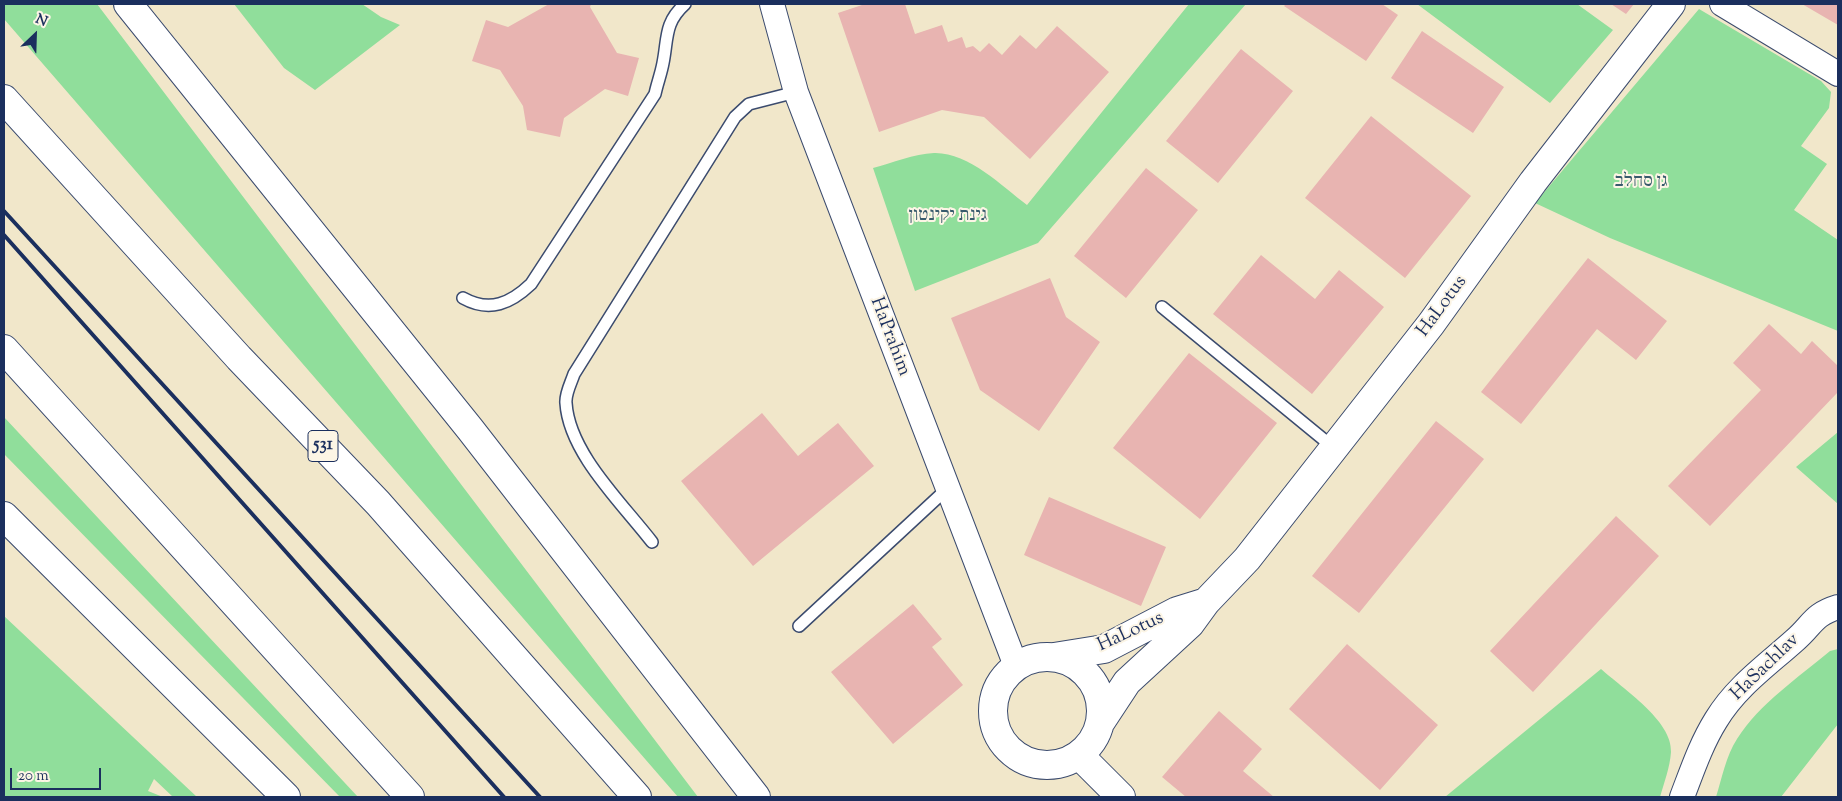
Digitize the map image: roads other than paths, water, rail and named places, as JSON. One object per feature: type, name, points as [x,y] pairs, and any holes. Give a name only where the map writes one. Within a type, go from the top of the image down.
[{"type":"main road","points":[[128,4],[464,422],[756,797]]},
{"type":"main road","name":"HaLotus","points":[[1100,722],[1127,682],[1190,624],[1206,602],[1247,559],[1431,324],[1533,182],[1670,4]]},
{"type":"main road","name":"531","points":[[4,100],[239,358],[378,503],[638,797]]},
{"type":"main road","points":[[4,349],[331,713],[410,797]]},
{"type":"main road","points":[[4,516],[286,797]]},
{"type":"main road","name":"HaLotus","points":[[1054,657],[1104,649],[1177,611],[1206,602]]},
{"type":"main road","points":[[1041,657],[1054,657],[1081,669],[1092,680],[1102,707],[1100,722],[1093,741],[1079,755],[1064,763],[1048,766],[1024,760],[1004,746],[995,730],[992,712],[995,694],[1003,679],[1016,666],[1041,657]]},
{"type":"main road","points":[[1079,755],[1121,797]]},
{"type":"street","name":"HaPrahim","points":[[772,4],[796,92],[1016,666]]},
{"type":"street","points":[[1722,4],[1838,74]]},
{"type":"street","name":"HaSachlav","points":[[1682,797],[1704,740],[1716,719],[1732,698],[1754,675],[1795,641],[1821,612],[1838,607]]},
{"type":"lane","points":[[463,298],[472,303],[495,306],[515,299],[532,284],[654,94],[663,63],[666,33],[675,13],[685,4]]},
{"type":"lane","points":[[652,542],[581,452],[571,432],[565,401],[574,374],[735,117],[749,104],[796,92]]},
{"type":"lane","points":[[1162,307],[1334,448]]},
{"type":"lane","points":[[799,626],[948,488]]},
{"type":"railway","points":[[4,211],[540,797]]},
{"type":"railway","points":[[4,235],[504,797]]},
{"type":"park label","name":"גן סחלב","points":[[1641,183]]},
{"type":"park label","name":"גינת יקינטון","points":[[948,217]]}]
